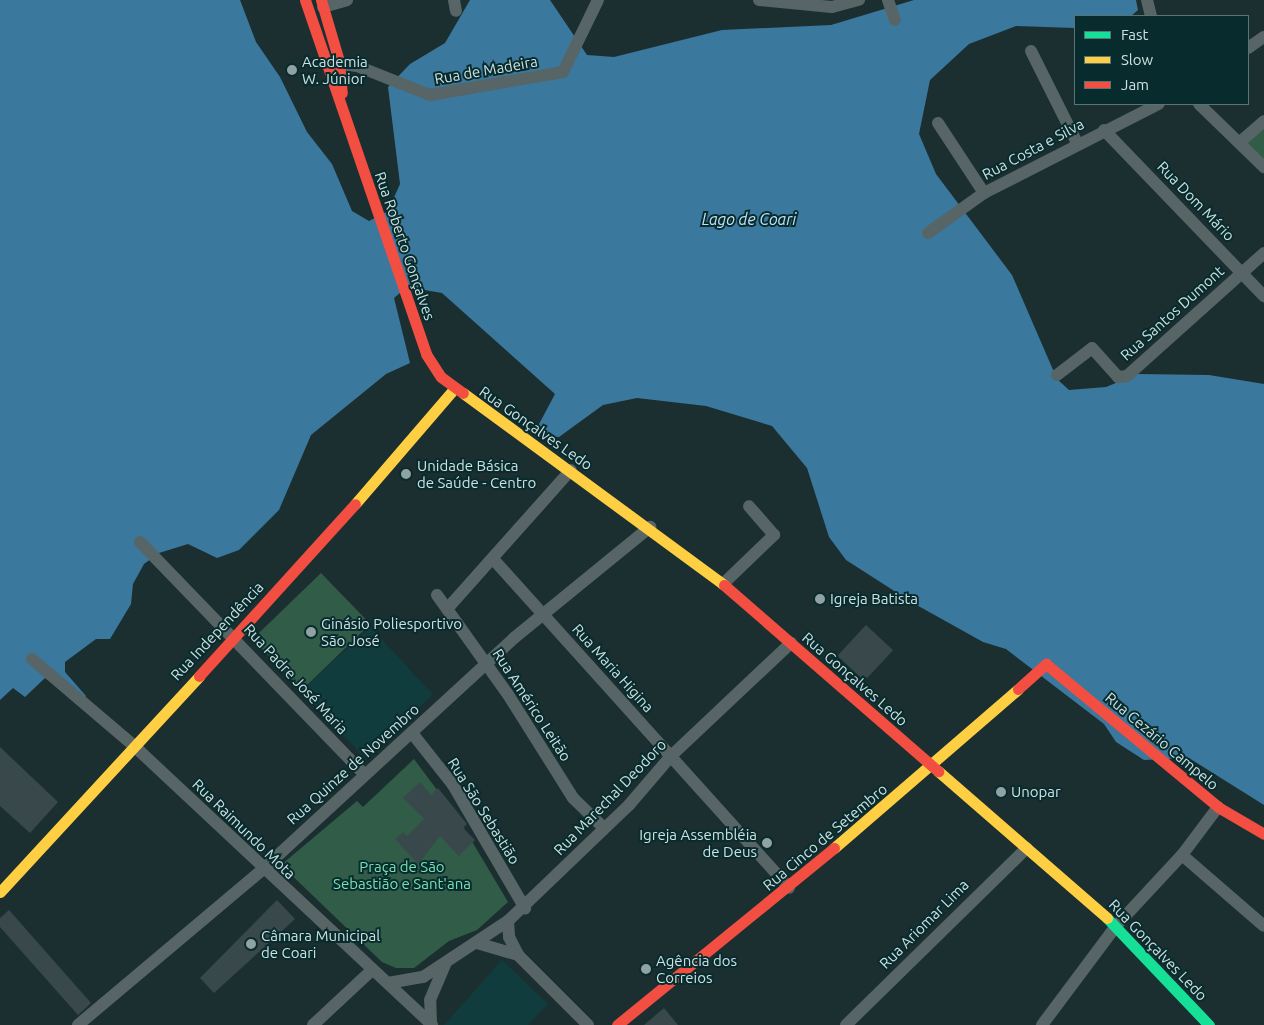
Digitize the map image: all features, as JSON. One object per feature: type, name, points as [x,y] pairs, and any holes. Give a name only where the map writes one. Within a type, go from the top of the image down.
[{"type":"main road","name":"Rua Roberto Gonçalves","points":[[305,0],[324,65],[344,104],[379,218],[426,354],[454,389]]},
{"type":"main road","name":"Rua Roberto Gonçalves","points":[[322,4],[339,61],[344,104]]},
{"type":"main road","name":"Rua Gonçalves Ledo","points":[[454,389],[650,527],[723,584],[1116,926],[1209,1025]]},
{"type":"main road","name":"Rua Independência","points":[[0,892],[132,744],[328,535],[454,389]]},
{"type":"main road","name":"Rua Cinco de Setembro","points":[[617,1025],[789,888],[933,767],[1046,664]]},
{"type":"main road","name":"Rua Cezário Campelo","points":[[1046,664],[1218,807],[1264,834]]},
{"type":"street","points":[[322,4],[346,0]]},
{"type":"street","name":"Rua de Madeira","points":[[339,61],[430,96],[563,72],[598,0]]},
{"type":"street","points":[[759,0],[832,7],[860,0]]},
{"type":"street","points":[[888,0],[895,20]]},
{"type":"street","points":[[1147,0],[1151,15]]},
{"type":"street","points":[[1249,47],[1264,37]]},
{"type":"street","points":[[1030,52],[1077,143]]},
{"type":"street","points":[[324,65],[339,61]]},
{"type":"street","name":"Rua Costa e Silva","points":[[928,233],[984,193],[1077,143],[1157,105]]},
{"type":"street","points":[[1200,105],[1264,167]]},
{"type":"street","points":[[1240,142],[1264,122]]},
{"type":"street","points":[[938,123],[984,193]]},
{"type":"street","name":"Rua Dom Mário","points":[[1104,130],[1264,296]]},
{"type":"street","name":"Rua Santos Dumont","points":[[1057,375],[1092,348],[1118,377],[1127,376],[1264,253]]},
{"type":"street","points":[[447,609],[494,560],[571,470]]},
{"type":"street","points":[[723,584],[774,535],[749,506]]},
{"type":"street","name":"Rua Quinze de Novembro","points":[[78,1025],[263,870],[364,774],[543,614],[650,527]]},
{"type":"street","name":"Rua Padre José Maria","points":[[140,542],[233,635],[364,774]]},
{"type":"street","name":"Rua Maria Higina","points":[[494,560],[789,888]]},
{"type":"street","name":"Rua Américo Leitão","points":[[437,595],[487,663],[573,798],[604,828]]},
{"type":"street","name":"Rua Marechal Deodoro","points":[[388,983],[423,977],[476,944],[525,908],[604,828],[671,756],[791,643]]},
{"type":"street","name":"Rua Raimundo Mota","points":[[32,659],[132,744],[263,870],[431,1024]]},
{"type":"street","name":"Rua São Sebastião","points":[[412,733],[453,785],[525,908]]},
{"type":"street","points":[[1042,1025],[1116,926],[1182,855],[1218,807]]},
{"type":"street","name":"Rua Ariomar Lima","points":[[846,1025],[1027,848]]},
{"type":"street","points":[[1182,855],[1264,926]]},
{"type":"street","points":[[508,921],[509,936],[518,955],[588,1025]]},
{"type":"street","points":[[476,944],[518,955]]},
{"type":"street","points":[[431,1024],[430,1000],[445,964]]},
{"type":"street","points":[[313,1025],[372,971]]},
{"type":"shaded area","points":[[370,627],[433,694],[365,758],[302,690]]},
{"type":"shaded area","points":[[502,960],[548,1004],[528,1025],[444,1025]]},
{"type":"green space","points":[[1264,125],[1264,161],[1246,142]]},
{"type":"green space","name":"Ginásio Poliesportivo São José","points":[[321,573],[370,624],[302,690],[253,639]]},
{"type":"green space","name":"Praça de São Sebastião e Sant'ana","points":[[414,759],[458,818],[508,902],[477,930],[449,941],[414,968],[396,968],[382,962],[281,865],[357,801],[363,807]]},
{"type":"water","name":"Lago de Coari","points":[[0,0],[240,0],[256,42],[280,77],[307,132],[332,164],[352,211],[369,221],[388,211],[400,184],[388,87],[410,64],[445,43],[470,0],[550,0],[587,55],[614,57],[722,30],[831,25],[914,0],[1136,0],[1138,10],[1132,15],[1074,15],[1074,28],[1016,26],[969,44],[930,80],[919,134],[936,174],[1012,275],[1057,379],[1069,390],[1106,387],[1138,374],[1209,375],[1264,384],[1264,805],[1189,758],[1144,760],[1116,742],[1104,724],[1006,649],[983,642],[913,603],[846,560],[829,537],[807,468],[772,426],[706,406],[637,398],[603,405],[559,437],[543,436],[538,426],[555,394],[442,293],[407,287],[394,298],[410,363],[386,374],[311,435],[279,510],[239,550],[217,558],[188,544],[159,553],[144,564],[133,584],[131,604],[110,639],[96,639],[65,662],[65,672],[86,696],[82,702],[45,678],[25,697],[13,688],[0,700]]},
{"type":"building","points":[[866,625],[893,650],[864,681],[837,656]]},
{"type":"building","points":[[0,747],[58,802],[30,833],[0,806]]},
{"type":"building","points":[[420,782],[431,795],[438,788],[467,824],[463,828],[475,840],[459,856],[440,836],[418,864],[395,839],[403,832],[407,836],[424,819],[403,798]]},
{"type":"building","name":"Câmara Municipal de Coari","points":[[277,900],[295,919],[214,993],[200,978]]},
{"type":"building","points":[[9,910],[91,1003],[78,1015],[0,927],[0,918]]},
{"type":"building","points":[[664,1008],[678,1025],[644,1025]]},
{"type":"traffic: fast","points":[[1107,918],[1209,1025]]},
{"type":"traffic: slow","points":[[355,504],[454,389]]},
{"type":"traffic: slow","points":[[463,393],[724,585]]},
{"type":"traffic: slow","points":[[0,892],[199,676]]},
{"type":"traffic: slow","points":[[834,848],[1018,689]]},
{"type":"traffic: slow","points":[[938,771],[1107,918]]},
{"type":"traffic: jam","points":[[305,0],[426,354],[441,377],[463,393]]},
{"type":"traffic: jam","points":[[321,0],[339,61],[342,93]]},
{"type":"traffic: jam","points":[[199,676],[355,504]]},
{"type":"traffic: jam","points":[[724,585],[938,771]]},
{"type":"traffic: jam","points":[[1018,689],[1046,664],[1218,807],[1264,834]]},
{"type":"traffic: jam","points":[[617,1025],[834,848]]},
{"type":"place","name":"Academia W. Júnior","points":[[292,70]]},
{"type":"place","name":"Unidade Básica de Saúde - Centro","points":[[406,474]]},
{"type":"place","name":"Igreja Batista","points":[[820,599]]},
{"type":"place","name":"Ginásio Poliesportivo São José","points":[[311,632]]},
{"type":"place","name":"Unopar","points":[[1001,792]]},
{"type":"place","name":"Igreja Assembléia de Deus","points":[[767,843]]},
{"type":"place","name":"Câmara Municipal de Coari","points":[[251,944]]},
{"type":"place","name":"Agência dos Correios","points":[[646,969]]}]
